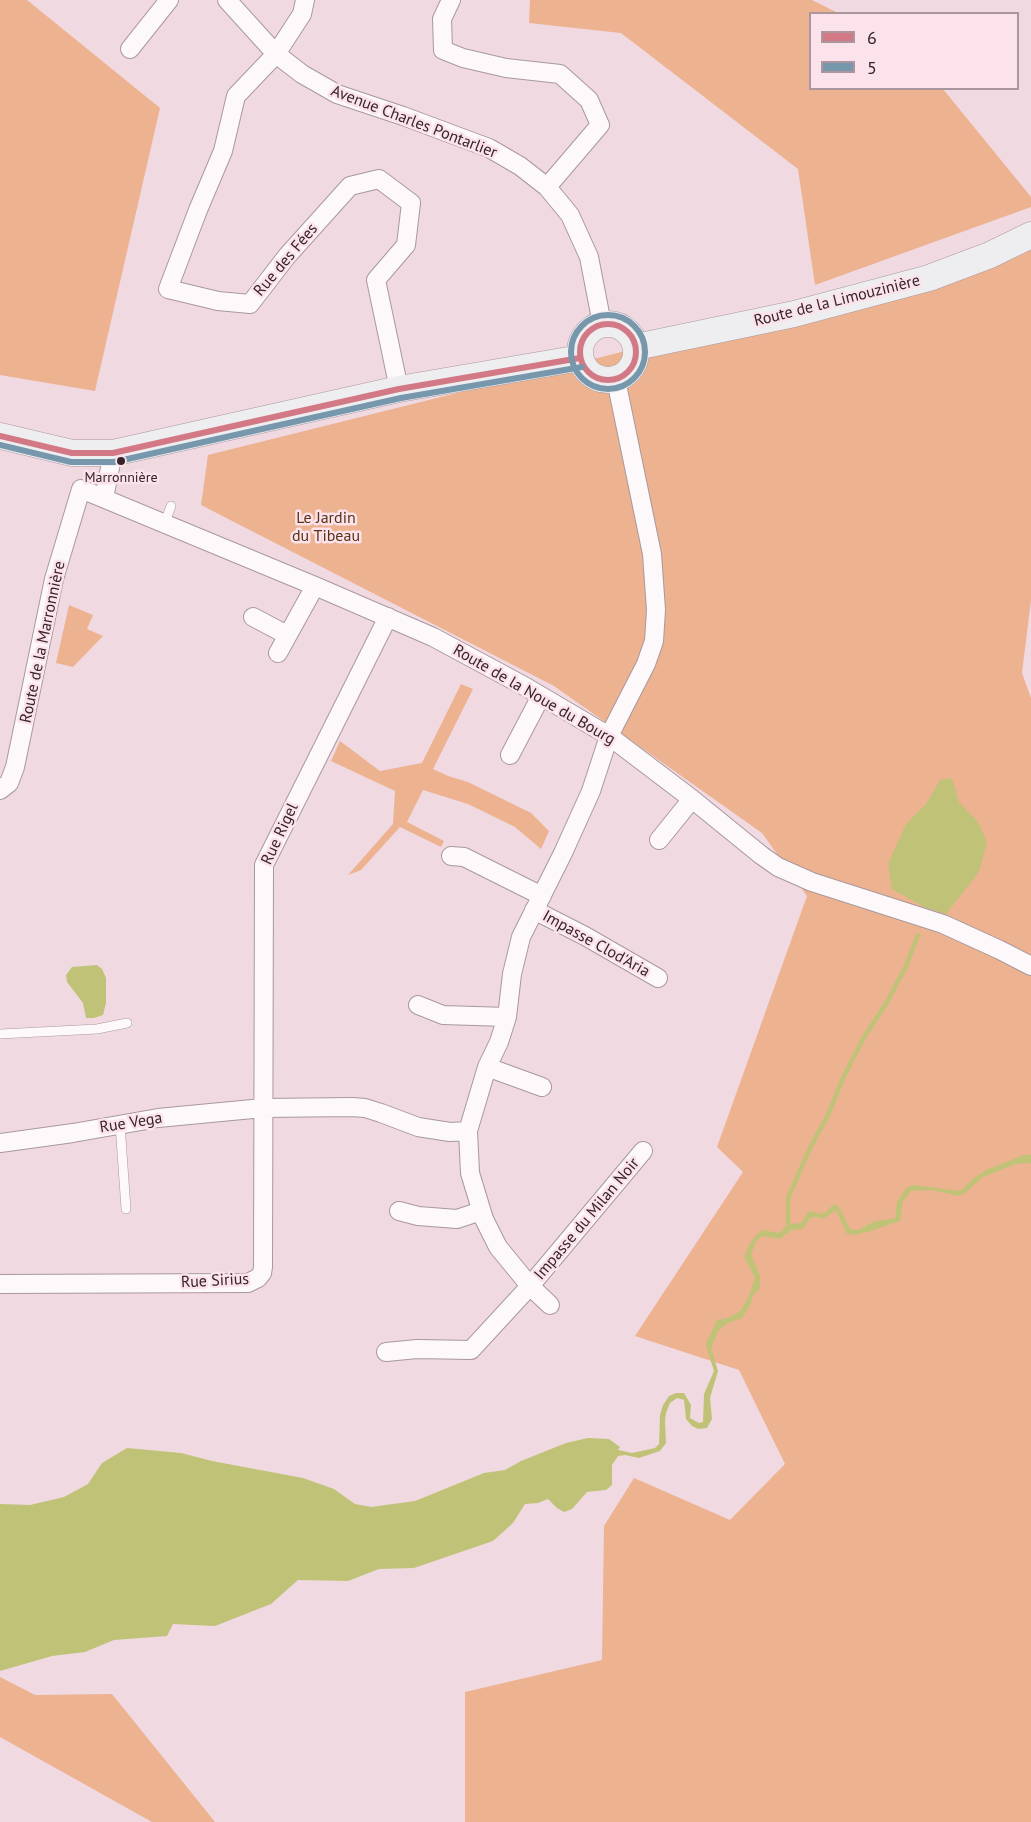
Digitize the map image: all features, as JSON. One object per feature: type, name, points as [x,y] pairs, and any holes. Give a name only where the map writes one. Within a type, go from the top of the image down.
[{"type":"street","points":[[130,49],[169,0]]},
{"type":"street","name":"Avenue Charles Pontarlier","points":[[227,0],[276,54],[302,74],[337,94],[489,148],[520,166],[547,187],[570,215],[589,257],[602,324]]},
{"type":"street","points":[[276,54],[302,14],[304,0]]},
{"type":"street","points":[[451,0],[442,19],[443,50],[463,58],[506,68],[560,75],[589,100],[600,125],[547,187]]},
{"type":"street","name":"Rue des Fées","points":[[276,54],[236,96],[223,151],[168,289],[218,301],[250,304],[287,256],[350,186],[379,179],[411,203],[406,245],[376,280],[399,389]]},
{"type":"street","name":"Route de la Limouzinière","points":[[636,347],[794,314],[929,278],[990,255],[1031,235]]},
{"type":"street","points":[[602,324],[620,326],[633,338],[636,347],[636,357],[632,367],[616,380],[604,381],[593,377],[585,369],[580,358],[582,341],[586,333],[602,324]]},
{"type":"street","points":[[0,436],[72,453],[112,453],[399,389],[580,358]]},
{"type":"street","points":[[550,1305],[530,1286],[498,1247],[481,1211],[470,1173],[468,1131],[487,1067],[500,1042],[507,1017],[512,974],[521,937],[591,791],[609,736],[646,664],[654,640],[656,610],[652,554],[616,380]]},
{"type":"street","points":[[104,498],[112,453]]},
{"type":"street","name":"Route de la Noue du Bourg","points":[[81,489],[433,637],[542,696],[609,736],[778,867],[812,882],[943,924],[1031,966]]},
{"type":"street","name":"Route de la Marronnière","points":[[0,790],[9,783],[15,767],[54,579],[81,489]]},
{"type":"street","points":[[278,653],[315,586]]},
{"type":"street","points":[[253,617],[287,635]]},
{"type":"street","name":"Rue Rigel","points":[[262,1108],[264,865],[388,617]]},
{"type":"street","points":[[510,755],[542,696]]},
{"type":"street","points":[[659,840],[692,799]]},
{"type":"street","name":"Impasse Clod'Aria","points":[[451,856],[464,856],[585,936],[658,978]]},
{"type":"street","points":[[418,1005],[443,1015],[507,1017]]},
{"type":"street","points":[[487,1067],[542,1088]]},
{"type":"street","name":"Rue Vega","points":[[0,1143],[158,1118],[262,1108],[358,1107],[418,1127],[450,1132],[468,1131]]},
{"type":"street","name":"Rue Sirius","points":[[0,1284],[248,1283],[258,1278],[263,1267],[262,1108]]},
{"type":"street","name":"Impasse du Milan Noir","points":[[386,1352],[417,1349],[471,1350],[530,1286],[643,1151]]},
{"type":"street","points":[[399,1212],[458,1219],[481,1211]]},
{"type":"lane","points":[[164,525],[171,506]]},
{"type":"lane","points":[[0,1034],[97,1029],[127,1023]]},
{"type":"lane","points":[[120,1124],[126,1209]]},
{"type":"green space","points":[[0,0],[27,0],[160,108],[95,391],[0,375]]},
{"type":"green space","points":[[530,0],[812,0],[836,12],[809,12],[809,90],[944,90],[1031,197],[1031,207],[815,285],[798,169],[621,33],[529,23]]},
{"type":"green space","name":"Le Jardin du Tibeau","points":[[1031,250],[1031,600],[1022,673],[1031,698],[1031,1822],[465,1822],[465,1692],[602,1660],[604,1526],[634,1478],[730,1520],[785,1464],[739,1370],[635,1336],[743,1172],[717,1147],[807,896],[762,833],[554,686],[201,505],[208,455]]},
{"type":"green space","points":[[69,605],[93,615],[87,629],[103,636],[73,667],[56,663]]},
{"type":"green space","points":[[461,684],[473,689],[433,769],[468,782],[531,813],[549,831],[541,849],[515,827],[468,804],[423,790],[407,822],[444,841],[441,847],[400,827],[361,870],[348,875],[393,824],[395,791],[331,761],[340,741],[380,771],[422,763]]},
{"type":"green space","points":[[0,1677],[35,1695],[112,1694],[215,1822],[152,1822],[0,1737]]},
{"type":"shaded area","points":[[952,778],[959,802],[978,822],[987,842],[979,872],[946,914],[924,907],[892,889],[888,864],[906,824],[926,804],[940,780]]},
{"type":"shaded area","points":[[97,965],[102,969],[106,978],[106,1003],[103,1015],[86,1018],[83,1003],[67,982],[66,975],[72,967]]},
{"type":"shaded area","points":[[1024,1155],[1031,1155],[1031,1163],[1016,1164],[983,1177],[959,1196],[931,1190],[911,1191],[903,1201],[900,1221],[868,1232],[847,1234],[836,1210],[823,1219],[810,1218],[803,1229],[791,1230],[780,1239],[762,1236],[757,1240],[751,1254],[760,1276],[760,1288],[752,1297],[751,1304],[742,1318],[728,1323],[718,1331],[711,1348],[718,1371],[710,1398],[712,1419],[707,1428],[698,1429],[692,1426],[686,1419],[684,1400],[677,1398],[670,1403],[666,1413],[666,1443],[660,1451],[639,1458],[618,1456],[612,1465],[612,1485],[606,1490],[587,1492],[572,1509],[564,1512],[548,1499],[525,1504],[513,1523],[493,1541],[414,1568],[379,1569],[348,1581],[298,1580],[271,1604],[215,1626],[173,1624],[167,1636],[114,1640],[85,1652],[52,1656],[0,1671],[0,1504],[30,1505],[64,1497],[88,1484],[102,1463],[127,1448],[181,1453],[303,1478],[334,1489],[355,1504],[371,1507],[415,1501],[484,1473],[505,1470],[566,1443],[588,1438],[609,1439],[620,1447],[618,1450],[632,1453],[655,1448],[659,1444],[660,1415],[669,1396],[684,1393],[691,1405],[690,1418],[699,1423],[703,1422],[704,1394],[714,1371],[706,1343],[717,1320],[728,1318],[740,1311],[749,1296],[755,1278],[744,1257],[757,1234],[763,1230],[779,1233],[788,1224],[801,1223],[809,1211],[823,1214],[833,1205],[838,1205],[850,1229],[858,1230],[875,1221],[895,1218],[897,1202],[906,1188],[913,1185],[960,1191],[986,1170]]},
{"type":"waterway","points":[[788,1224],[788,1198],[810,1148],[863,1039],[887,1002],[906,966],[918,935]]},
{"type":"transit line","name":"5","points":[[601,315],[615,315],[629,321],[639,331],[645,345],[645,352],[643,366],[629,383],[615,389],[601,389],[587,383],[577,373],[571,359],[571,345],[577,331],[587,321],[601,315]]},
{"type":"transit line","name":"6","points":[[602,324],[614,324],[624,328],[632,336],[636,352],[632,368],[624,376],[614,380],[602,380],[592,376],[584,368],[580,358],[580,346],[584,336],[592,328],[602,324]]},
{"type":"transit line","name":"6","points":[[0,436],[72,453],[113,453],[399,389],[580,358]]},
{"type":"transit line","name":"5","points":[[0,445],[71,462],[114,462],[401,398],[582,367]]},
{"type":"place","name":"Marronnière","points":[[121,461]]}]
